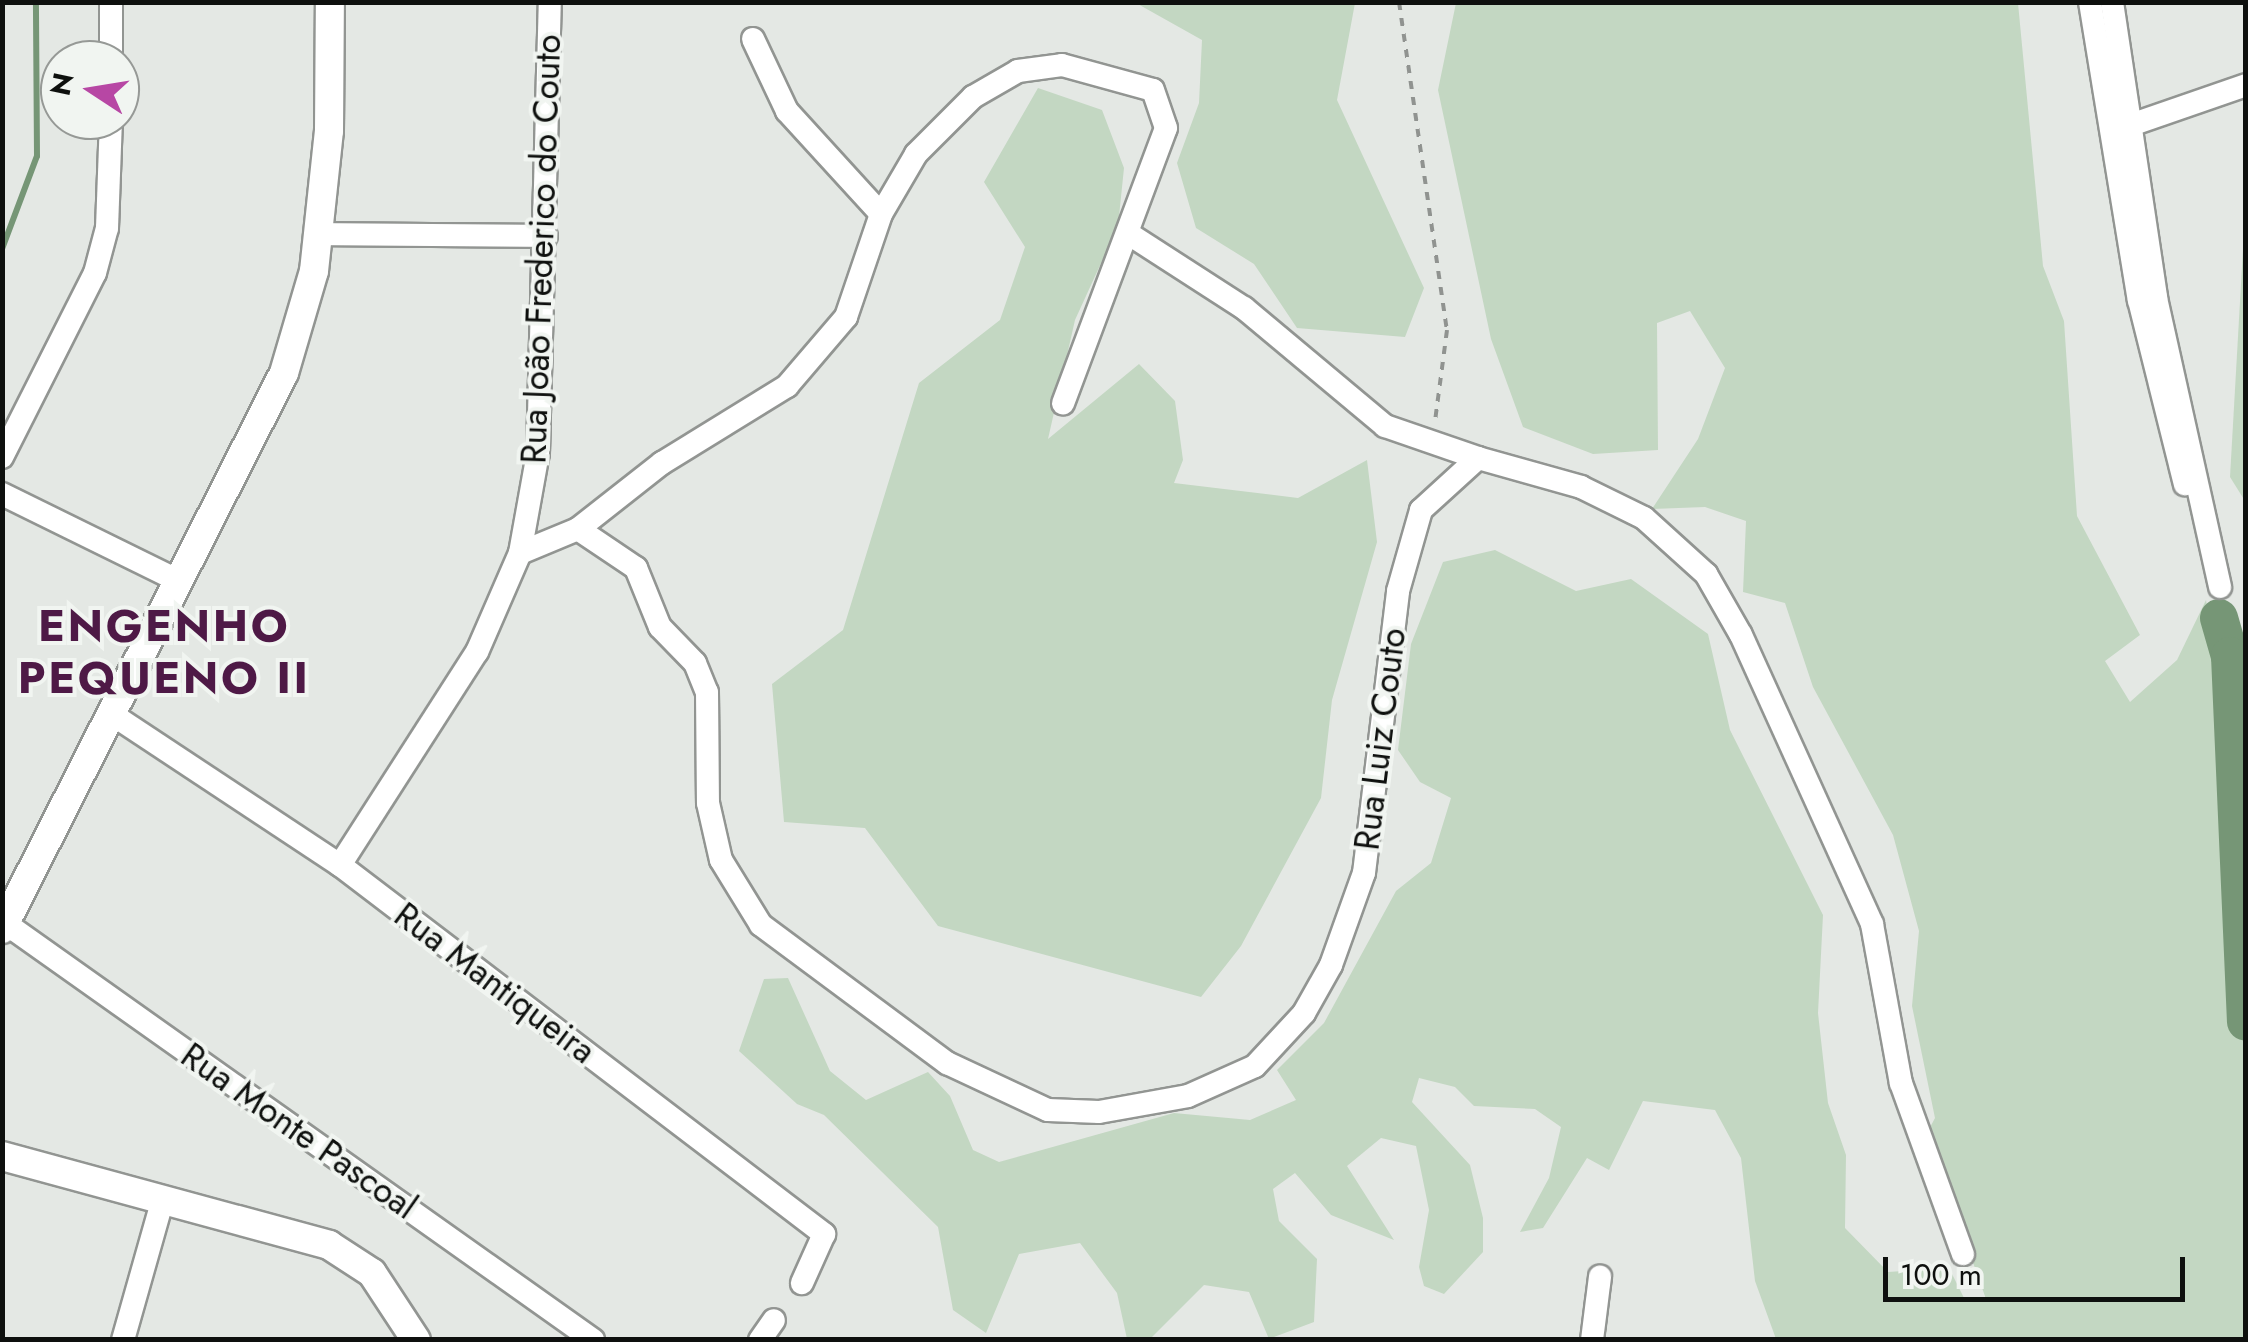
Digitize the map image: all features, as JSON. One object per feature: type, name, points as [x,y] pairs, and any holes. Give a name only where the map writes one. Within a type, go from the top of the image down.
[{"type":"street","points":[[110,40],[111,2]]},
{"type":"street","points":[[4,926],[284,372],[318,234],[330,2]]},
{"type":"street","name":"Rua João Frederico do Couto","points":[[340,865],[477,652],[520,553],[538,452],[550,2]]},
{"type":"street","points":[[2090,2],[2122,127]]},
{"type":"street","points":[[2112,2],[2122,127],[2148,299],[2220,586]]},
{"type":"street","points":[[753,39],[787,111],[881,214]]},
{"type":"street","points":[[520,553],[578,528],[662,463],[787,386],[824,350],[863,281],[881,214],[916,154],[973,97],[1018,70],[1096,67],[1154,90],[1166,109],[1129,234],[1063,404]]},
{"type":"street","points":[[2122,127],[2246,85]]},
{"type":"street","points":[[2,457],[94,273],[107,228],[110,140]]},
{"type":"street","points":[[318,234],[546,236]]},
{"type":"street","points":[[1129,234],[1244,308],[1385,426],[1431,446],[1478,458],[1644,518],[1706,574],[1872,924],[1901,1083],[1963,1254]]},
{"type":"street","name":"Rua Luiz Couto","points":[[578,528],[636,568],[660,626],[695,664],[707,692],[708,803],[721,860],[762,924],[947,1064],[1048,1110],[1099,1112],[1188,1096],[1255,1066],[1304,1014],[1364,873],[1406,545],[1422,510],[1478,458]]},
{"type":"street","points":[[2,494],[180,582]]},
{"type":"street","name":"Rua Mantiqueira","points":[[113,715],[340,865],[824,1234],[802,1282]]},
{"type":"street","name":"Rua Monte Pascoal","points":[[4,926],[593,1340]]},
{"type":"street","points":[[2,1156],[161,1206],[353,1256],[416,1340]]},
{"type":"street","points":[[124,1340],[161,1206]]},
{"type":"street","points":[[1592,1340],[1600,1277]]},
{"type":"street","points":[[760,1340],[774,1320]]},
{"type":"path","points":[[1399,2],[1447,330],[1431,446]]},
{"type":"green space","points":[[1136,3],[1355,3],[1337,100],[1424,288],[1405,337],[1297,328],[1254,264],[1196,228],[1177,163],[1199,103],[1202,40]]},
{"type":"green space","points":[[1456,3],[2018,3],[2043,266],[2064,321],[2077,516],[2140,635],[2105,661],[2130,702],[2177,660],[2206,600],[2228,726],[2245,751],[2245,1339],[1776,1339],[1755,1281],[1741,1158],[1715,1110],[1643,1101],[1609,1170],[1587,1158],[1543,1228],[1520,1232],[1549,1178],[1561,1127],[1535,1109],[1474,1106],[1455,1087],[1419,1078],[1412,1102],[1470,1165],[1483,1218],[1483,1252],[1444,1294],[1424,1286],[1419,1267],[1429,1210],[1416,1146],[1381,1138],[1347,1166],[1394,1240],[1331,1215],[1295,1173],[1273,1189],[1279,1221],[1317,1259],[1314,1322],[1269,1339],[1249,1292],[1204,1285],[1150,1339],[1127,1339],[1117,1293],[1080,1243],[1019,1254],[986,1333],[953,1310],[938,1227],[824,1115],[797,1104],[739,1051],[764,979],[788,978],[830,1071],[866,1100],[928,1072],[950,1096],[973,1150],[999,1162],[1174,1113],[1250,1120],[1296,1100],[1277,1070],[1324,1023],[1396,891],[1431,863],[1451,798],[1420,782],[1398,750],[1411,644],[1443,562],[1495,550],[1576,591],[1631,579],[1708,634],[1730,730],[1823,915],[1818,1013],[1828,1103],[1846,1155],[1845,1228],[1888,1272],[1949,1268],[1966,1302],[1986,1299],[1927,1133],[1935,1118],[1912,1006],[1919,931],[1893,835],[1813,687],[1785,603],[1743,592],[1746,521],[1705,507],[1652,509],[1698,439],[1725,368],[1690,311],[1657,323],[1658,450],[1593,454],[1523,427],[1491,339],[1438,90]]},
{"type":"green space","points":[[1038,88],[1102,110],[1124,168],[1118,226],[1075,320],[1048,439],[1139,364],[1175,401],[1183,460],[1174,483],[1298,498],[1367,460],[1377,542],[1332,700],[1321,798],[1241,946],[1201,997],[938,926],[865,828],[784,822],[772,684],[843,630],[919,383],[1000,320],[1025,247],[984,182]]},
{"type":"green space","points":[[2245,214],[2245,501],[2230,477]]},
{"type":"waterway","points":[[2,249],[37,156],[36,2]]},
{"type":"waterway","points":[[2219,618],[2230,656],[2246,1022]]},
{"type":"district","name":"ENGENHO PEQUENO II","points":[[164,652]]}]
